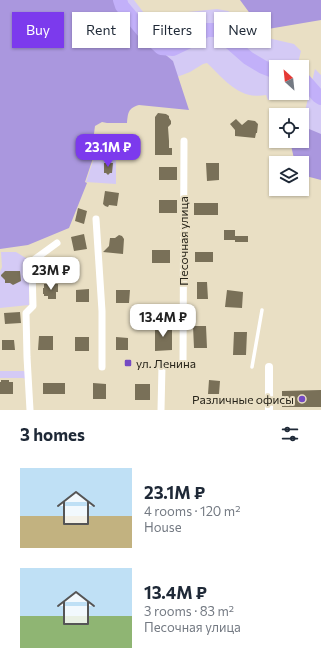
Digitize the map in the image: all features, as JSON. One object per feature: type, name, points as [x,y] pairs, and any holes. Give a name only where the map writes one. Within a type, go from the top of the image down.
[{"type":"street","name":"Песочная улица","points":[[183,366],[184,141]]},
{"type":"street","points":[[96,219],[102,311],[102,367]]},
{"type":"street","points":[[30,410],[26,313],[33,306],[32,269],[35,259],[57,243]]},
{"type":"street","points":[[161,410],[162,366]]},
{"type":"street","points":[[269,367],[269,410]]},
{"type":"lane","points":[[252,367],[262,310]]},
{"type":"shaded area","points":[[0,0],[113,0],[124,12],[72,12],[72,48],[130,48],[130,19],[138,28],[138,48],[157,48],[173,61],[189,110],[139,105],[129,111],[127,123],[102,122],[95,126],[93,141],[96,145],[98,158],[93,158],[85,182],[87,183],[69,228],[28,245],[0,249]]},
{"type":"shaded area","points":[[108,0],[134,0],[143,12],[138,12],[138,33],[130,25],[130,12],[119,12]]},
{"type":"shaded area","points":[[240,0],[321,0],[321,20],[271,28],[271,12],[249,12]]},
{"type":"shaded area","points":[[217,9],[230,12],[214,12],[214,48],[271,48],[271,39],[294,44],[301,51],[299,60],[269,60],[269,100],[266,95],[256,96],[240,92],[226,82],[207,63],[177,77],[151,48],[206,48],[206,12],[188,12]]},
{"type":"shaded area","points":[[315,69],[321,75],[321,135],[309,129],[309,108],[306,108],[308,100],[309,100]]},
{"type":"shaded area","points":[[309,129],[321,134],[321,180],[309,177],[309,156],[293,156],[292,148],[309,148]]},
{"type":"shaded area","points":[[94,158],[132,158],[116,160],[116,184],[86,182]]},
{"type":"shaded area","points":[[1,252],[16,252],[29,260],[29,305],[0,308],[0,272],[2,267]]},
{"type":"shaded area","points":[[0,371],[24,371],[26,374],[25,379],[0,378]]},
{"type":"building","points":[[158,113],[166,114],[169,116],[171,121],[171,124],[168,127],[169,148],[172,148],[172,155],[155,155],[155,117]]},
{"type":"building","points":[[236,119],[242,125],[248,120],[255,121],[258,124],[255,138],[235,136],[235,130],[230,124]]},
{"type":"building","points":[[104,163],[113,163],[112,173],[108,175],[104,173]]},
{"type":"building","points":[[206,163],[219,163],[219,180],[207,181]]},
{"type":"building","points":[[159,167],[177,167],[177,180],[159,180]]},
{"type":"building","points":[[105,191],[119,193],[117,206],[109,205],[108,207],[103,204]]},
{"type":"building","points":[[159,200],[177,200],[177,213],[159,213]]},
{"type":"building","points":[[194,203],[218,203],[218,215],[194,215]]},
{"type":"building","points":[[78,208],[87,211],[84,224],[75,221]]},
{"type":"building","points":[[224,230],[235,230],[235,236],[248,236],[248,242],[224,240]]},
{"type":"building","points":[[84,234],[87,249],[74,251],[71,237]]},
{"type":"building","points":[[119,235],[124,239],[123,254],[103,252],[109,246],[110,238],[115,238]]},
{"type":"building","points":[[152,250],[170,250],[170,263],[152,263]]},
{"type":"building","points":[[195,252],[213,252],[213,262],[195,262]]},
{"type":"building","points":[[5,271],[20,271],[21,281],[13,285],[10,283],[5,283],[5,280],[1,275]]},
{"type":"building","points":[[197,282],[207,282],[208,299],[197,299]]},
{"type":"building","points":[[44,284],[58,284],[56,299],[48,299],[48,296],[44,296]]},
{"type":"building","points":[[89,289],[89,302],[76,302],[76,290]]},
{"type":"building","points":[[116,290],[130,290],[129,303],[116,303]]},
{"type":"building","points":[[227,290],[243,292],[242,308],[225,307]]},
{"type":"building","points":[[20,312],[21,323],[5,324],[4,313]]},
{"type":"building","points":[[155,325],[172,325],[172,350],[155,351]]},
{"type":"building","points":[[193,326],[206,326],[207,348],[194,348]]},
{"type":"building","points":[[234,332],[247,332],[246,355],[233,355]]},
{"type":"building","points":[[39,336],[53,336],[53,350],[38,350]]},
{"type":"building","points":[[75,337],[89,337],[89,351],[75,351]]},
{"type":"building","points":[[116,337],[128,338],[128,350],[116,350]]},
{"type":"building","points":[[2,340],[14,340],[15,350],[2,350]]},
{"type":"building","points":[[1,380],[9,380],[9,382],[13,382],[13,394],[0,394]]},
{"type":"building","points":[[209,380],[220,381],[219,394],[208,394]]},
{"type":"building","points":[[43,383],[65,383],[65,394],[43,394]]},
{"type":"building","points":[[93,383],[106,384],[106,399],[93,399]]},
{"type":"building","points":[[135,384],[150,384],[150,400],[135,400]]},
{"type":"building","name":"Различные офисы","points":[[321,390],[321,407],[282,407],[282,391]]},
{"type":"waterway","points":[[120,0],[122,6],[143,31],[161,48],[173,49],[192,40],[206,30],[216,30],[248,58],[269,69]]},
{"type":"waterway","points":[[309,86],[321,98]]},
{"type":"place","name":"ул. Ленина","points":[[128,363]]},
{"type":"place","name":"Различные офисы","points":[[302,399]]}]
